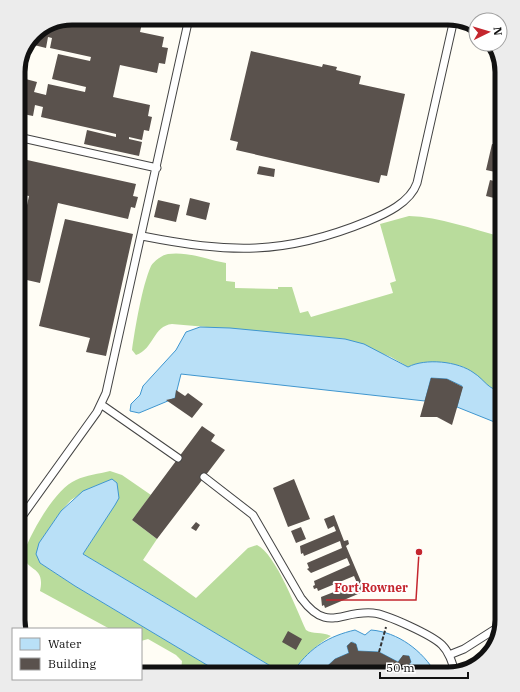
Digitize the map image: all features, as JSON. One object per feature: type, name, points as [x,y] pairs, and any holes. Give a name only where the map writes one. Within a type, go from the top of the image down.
[{"type":"lane","points":[[25,512],[102,405],[108,387],[142,236],[188,25]]},
{"type":"lane","points":[[142,236],[220,248],[268,248],[300,243],[334,233],[376,218],[394,208],[409,196],[417,184],[453,25]]},
{"type":"lane","points":[[25,139],[157,168]]},
{"type":"lane","points":[[102,405],[178,458]]},
{"type":"lane","points":[[204,477],[253,515],[301,598],[316,614],[334,618],[362,613],[381,614],[436,640],[443,646],[449,655],[453,667]]},
{"type":"lane","points":[[449,655],[464,649],[494,630]]},
{"type":"path","points":[[379,652],[385,629]]},
{"type":"green space","points":[[409,216],[421,217],[444,221],[495,235],[495,389],[463,367],[447,363],[430,362],[414,364],[408,367],[391,357],[345,339],[172,324],[161,329],[147,348],[142,352],[136,355],[132,350],[139,308],[148,274],[152,264],[158,258],[175,253],[197,256],[226,263],[226,281],[235,282],[235,288],[278,289],[278,287],[292,287],[300,313],[308,311],[311,317],[393,293],[390,283],[396,281],[380,224]]},
{"type":"green space","points":[[110,471],[122,475],[151,495],[132,520],[157,539],[143,560],[196,598],[248,548],[257,545],[264,550],[278,571],[292,597],[306,630],[331,636],[312,650],[296,667],[272,667],[83,554],[119,498],[108,481],[88,489],[71,500],[61,511],[39,543],[38,548],[40,563],[75,586],[210,667],[181,667],[182,661],[176,655],[148,639],[142,641],[142,628],[108,628],[40,591],[40,576],[38,572],[27,563],[25,559],[25,550],[38,522],[52,501],[68,485],[84,477]]},
{"type":"water","points":[[200,327],[230,328],[345,339],[364,344],[408,367],[423,362],[451,363],[474,373],[495,390],[495,422],[457,407],[462,386],[447,379],[431,378],[425,401],[181,374],[175,398],[139,413],[130,411],[131,404],[140,395],[143,386],[176,350],[186,332]]},
{"type":"water","points":[[112,479],[117,483],[119,498],[83,554],[272,667],[210,667],[75,586],[40,563],[36,554],[39,543],[61,511],[83,491]]},
{"type":"water","points":[[355,630],[365,635],[371,630],[391,634],[417,650],[432,667],[407,667],[411,662],[409,656],[403,656],[398,662],[379,652],[358,651],[356,644],[352,642],[347,646],[349,653],[335,659],[326,667],[296,667],[307,654],[321,644],[346,632]]},
{"type":"building","points":[[72,25],[142,25],[140,32],[164,37],[162,47],[168,48],[165,64],[159,63],[157,73],[120,65],[113,97],[150,105],[148,116],[152,117],[149,131],[144,130],[142,140],[129,137],[129,139],[142,142],[139,156],[84,144],[87,130],[116,137],[116,134],[41,117],[43,107],[35,105],[33,116],[25,114],[25,79],[37,82],[34,92],[46,95],[48,84],[85,92],[86,87],[52,79],[58,54],[90,61],[91,57],[50,48],[52,38],[48,37],[46,48],[34,45],[46,33],[63,26]]},
{"type":"building","points":[[251,51],[322,67],[323,64],[337,67],[336,70],[361,76],[359,84],[405,94],[387,176],[381,175],[379,183],[236,150],[238,142],[230,140]]},
{"type":"building","points":[[492,144],[495,145],[495,172],[486,170]]},
{"type":"building","points":[[25,160],[136,184],[133,196],[138,197],[135,208],[131,207],[128,219],[58,203],[40,283],[25,280],[25,214],[29,196],[25,195]]},
{"type":"building","points":[[259,166],[275,169],[274,177],[257,174]]},
{"type":"building","points":[[490,180],[495,181],[495,198],[486,196]]},
{"type":"building","points":[[190,198],[210,203],[206,220],[186,215]]},
{"type":"building","points":[[158,200],[180,205],[176,222],[154,217]]},
{"type":"building","points":[[65,219],[133,234],[106,356],[86,352],[90,338],[39,326]]},
{"type":"building","points":[[431,378],[447,379],[463,387],[452,425],[437,417],[420,417]]},
{"type":"building","points":[[176,390],[185,396],[188,393],[203,404],[192,418],[166,400],[175,398]]},
{"type":"building","points":[[202,426],[215,435],[211,441],[225,450],[157,539],[132,520]]},
{"type":"building","points":[[294,479],[310,519],[288,527],[273,488]]},
{"type":"building","points":[[334,515],[344,541],[348,540],[349,544],[346,546],[365,591],[325,608],[324,605],[322,606],[321,597],[357,583],[354,576],[318,591],[317,588],[314,589],[314,581],[350,565],[347,558],[311,573],[307,569],[309,568],[307,563],[342,548],[340,541],[304,556],[303,553],[301,554],[300,546],[336,531],[334,526],[328,529],[324,519]]},
{"type":"building","points":[[196,522],[200,525],[196,531],[191,528]]},
{"type":"building","points":[[301,527],[306,539],[296,543],[291,531]]},
{"type":"building","points":[[288,631],[302,639],[296,650],[282,642]]},
{"type":"building","points":[[351,642],[356,644],[358,651],[379,652],[398,662],[403,655],[409,656],[411,662],[407,667],[326,667],[335,659],[349,653],[347,646]]},
{"type":"place","name":"Fort Rowner","points":[[419,552]]}]
